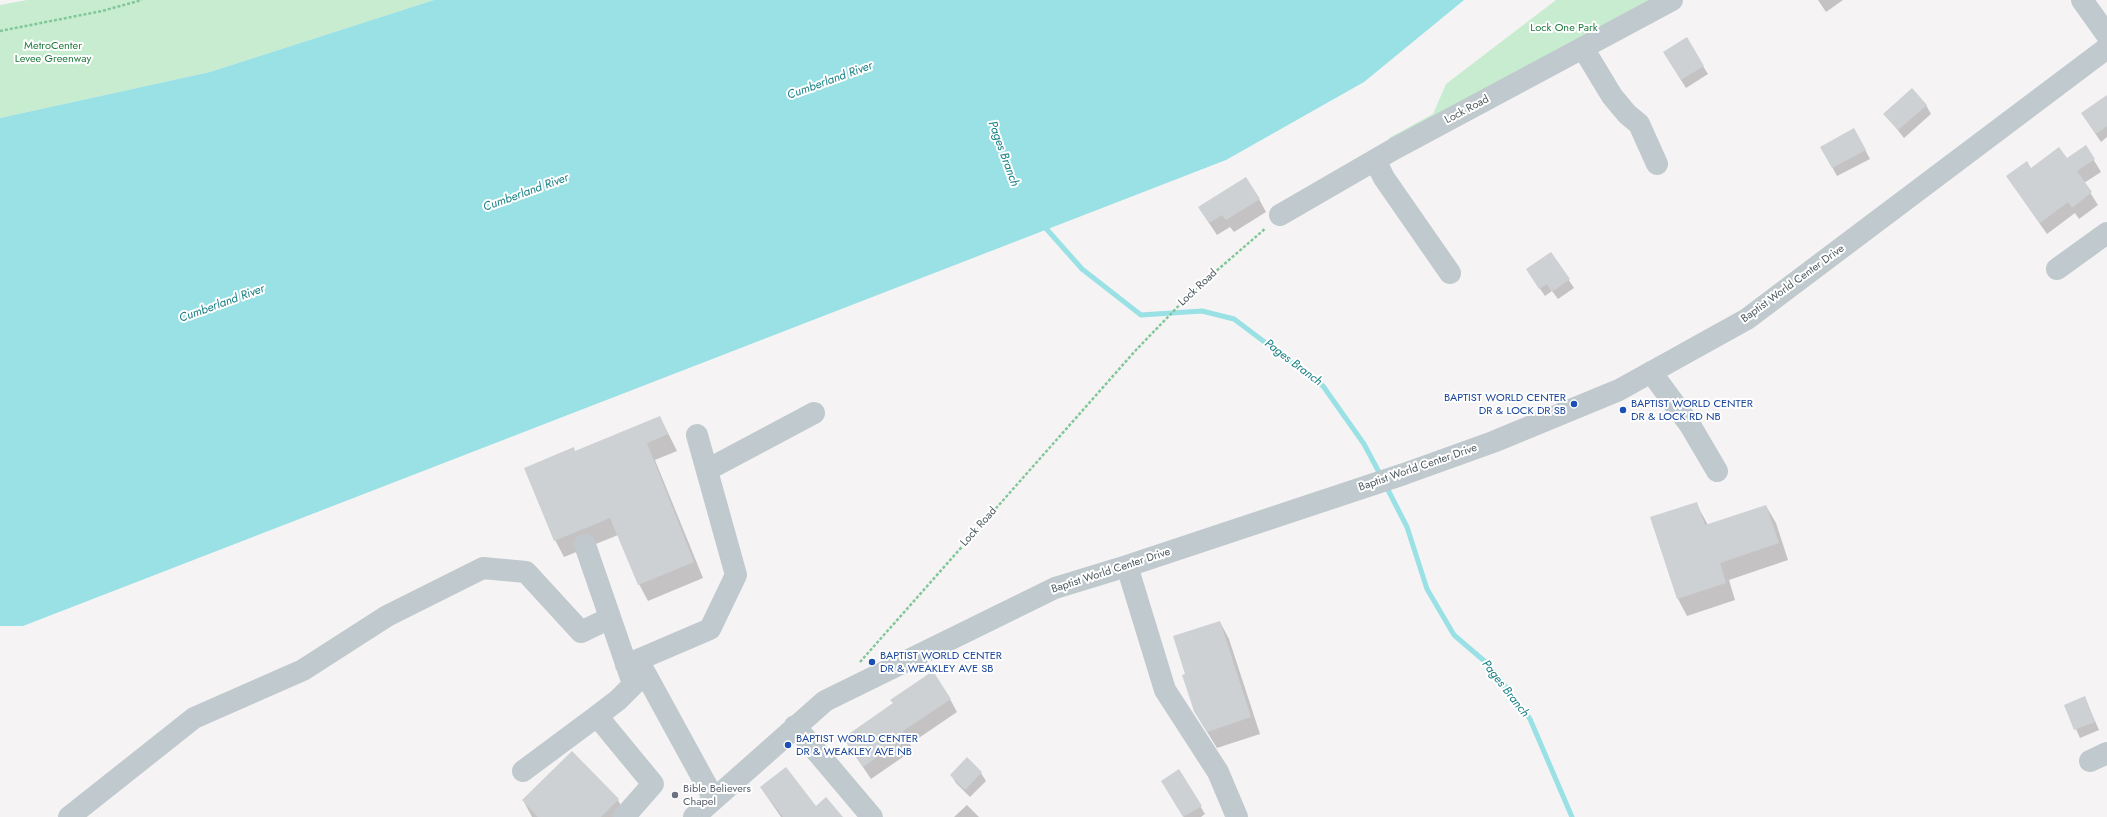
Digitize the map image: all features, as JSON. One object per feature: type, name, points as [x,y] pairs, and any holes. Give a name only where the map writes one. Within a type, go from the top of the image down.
[{"type":"street","name":"Lock Road","points":[[1280,216],[1375,160],[1672,0]]},
{"type":"street","points":[[2082,0],[2107,35]]},
{"type":"street","points":[[1583,48],[1612,96],[1627,114],[1639,124],[1657,164]]},
{"type":"street","name":"Baptist World Center Drive","points":[[694,817],[794,726],[825,701],[1055,588],[1127,566],[1404,474],[1493,442],[1618,390],[1652,372],[1747,318],[2107,48]]},
{"type":"street","points":[[1375,160],[1384,178],[1450,273]]},
{"type":"street","points":[[2057,269],[2107,233]]},
{"type":"street","points":[[1652,372],[1690,425],[1718,471]]},
{"type":"street","points":[[707,470],[814,412]]},
{"type":"street","points":[[626,665],[710,629],[736,575],[697,435]]},
{"type":"street","points":[[585,545],[633,685]]},
{"type":"street","points":[[1127,566],[1165,690],[1218,772],[1237,817]]},
{"type":"street","points":[[68,817],[194,718],[303,670],[387,616],[483,568],[526,572],[581,632],[610,618]]},
{"type":"street","points":[[523,771],[618,700],[645,673],[714,799]]},
{"type":"street","points":[[598,716],[653,784],[624,817]]},
{"type":"street","points":[[794,726],[872,817]]},
{"type":"path","points":[[0,31],[102,11],[142,0]]},
{"type":"path","name":"Lock Road","points":[[855,667],[1136,350],[1193,290],[1280,216]]},
{"type":"green space","name":"MetroCenter Levee Greenway","points":[[27,0],[434,0],[210,72],[0,118],[0,5]]},
{"type":"green space","name":"Lock One Park","points":[[1556,0],[1672,0],[1394,149],[1389,138],[1433,114],[1446,84]]},
{"type":"water","name":"Cumberland River","points":[[434,0],[1464,0],[1364,82],[1226,160],[23,626],[0,626],[0,118],[210,72]]},
{"type":"building","points":[[1687,37],[1704,66],[1681,80],[1663,52]]},
{"type":"building","points":[[1912,88],[1927,105],[1898,130],[1883,114]]},
{"type":"building","points":[[2107,95],[2107,126],[2096,134],[2081,113]]},
{"type":"building","points":[[1854,128],[1866,150],[1832,168],[1820,147]]},
{"type":"building","points":[[2086,145],[2095,159],[2077,171],[2092,192],[2072,208],[2068,202],[2040,223],[2006,176],[2027,161],[2031,168],[2059,147],[2067,158]]},
{"type":"building","points":[[1246,177],[1260,199],[1226,220],[1222,215],[1209,223],[1198,207]]},
{"type":"building","points":[[1551,252],[1570,279],[1552,292],[1547,284],[1539,289],[1526,269]]},
{"type":"building","points":[[660,416],[668,434],[647,443],[694,562],[638,585],[610,518],[554,541],[524,468],[574,447],[575,451]]},
{"type":"building","points":[[1697,502],[1705,525],[1766,505],[1779,543],[1720,563],[1726,583],[1677,599],[1650,517]]},
{"type":"building","points":[[1220,621],[1251,717],[1207,732],[1194,711],[1182,675],[1185,674],[1173,636]]},
{"type":"building","points":[[933,671],[951,699],[903,731],[906,737],[863,767],[843,738],[893,703],[890,700]]},
{"type":"building","points":[[2085,696],[2095,722],[2074,730],[2064,705]]},
{"type":"building","points":[[572,751],[619,799],[601,817],[538,817],[522,800]]},
{"type":"building","points":[[967,757],[982,772],[965,790],[950,775]]},
{"type":"building","points":[[786,767],[816,806],[826,797],[843,817],[783,817],[760,787]]},
{"type":"building","points":[[1179,769],[1202,806],[1183,817],[1161,781]]},
{"type":"waterway","name":"Pages Branch","points":[[1043,225],[1082,269],[1141,315],[1202,311],[1234,319],[1323,386],[1364,444],[1381,476]]},
{"type":"waterway","name":"Pages Branch","points":[[1386,486],[1407,527],[1427,589],[1454,635],[1489,665],[1530,719],[1572,817]]},
{"type":"place","name":"BAPTIST WORLD CENTER DR & LOCK DR SB","points":[[1574,404]]},
{"type":"place","name":"BAPTIST WORLD CENTER DR & LOCK RD NB","points":[[1623,410]]},
{"type":"place","name":"BAPTIST WORLD CENTER DR & WEAKLEY AVE SB","points":[[872,662]]},
{"type":"place","name":"BAPTIST WORLD CENTER DR & WEAKLEY AVE NB","points":[[788,745]]},
{"type":"place","name":"Bible Believers Chapel","points":[[675,795]]}]
